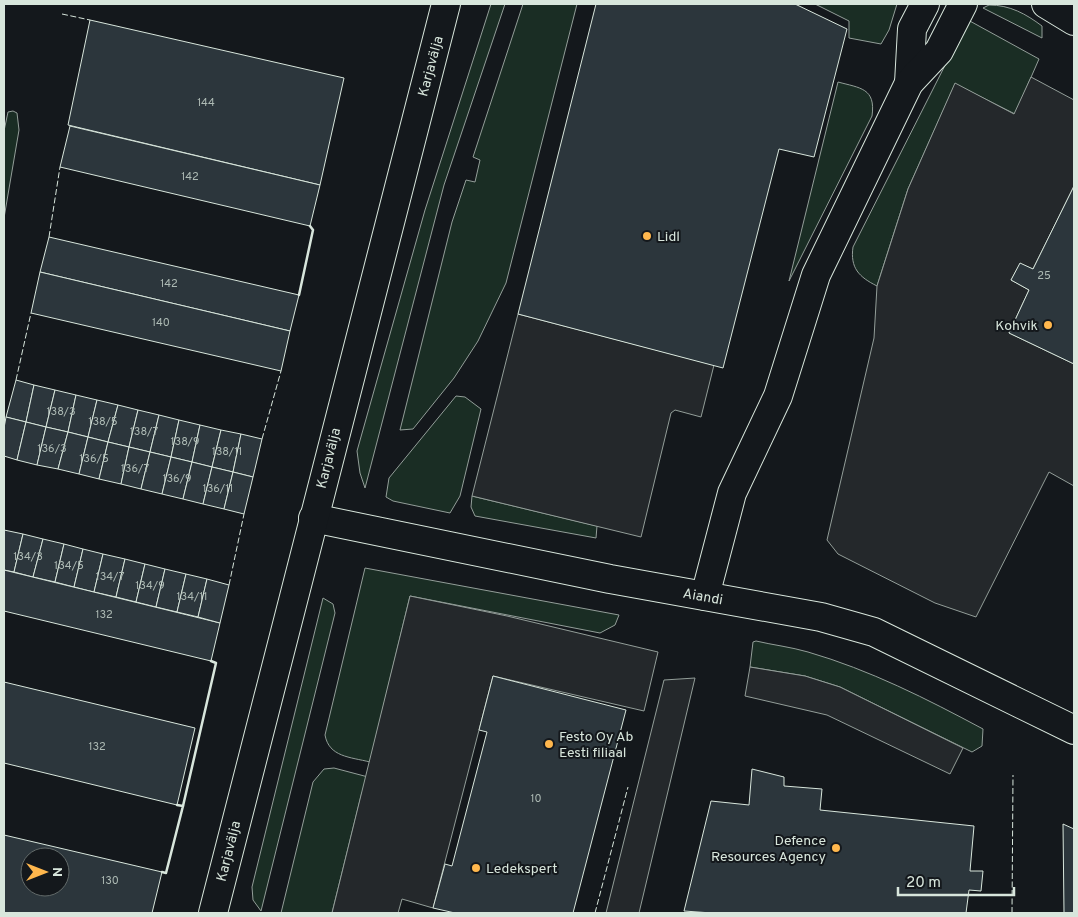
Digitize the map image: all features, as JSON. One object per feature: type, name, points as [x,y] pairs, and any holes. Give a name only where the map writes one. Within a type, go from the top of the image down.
[{"type":"street","name":"Karjavälja","points":[[213,913],[446,4]]},
{"type":"street","points":[[909,84],[912,29],[925,4]]},
{"type":"street","points":[[705,596],[732,493],[778,396],[812,284],[909,84],[939,51],[963,4]]},
{"type":"street","points":[[1046,4],[1074,22]]},
{"type":"street","name":"Aiandi","points":[[313,518],[503,558],[821,617],[874,632],[1074,730]]},
{"type":"green space","points":[[491,4],[505,4],[444,185],[365,488],[360,473],[357,451],[425,210]]},
{"type":"green space","points":[[523,4],[577,4],[506,283],[478,341],[454,378],[413,429],[400,430],[452,222],[466,180],[475,182],[480,160],[473,157]]},
{"type":"green space","points":[[815,4],[897,4],[889,30],[881,44],[849,38],[849,21]]},
{"type":"green space","points":[[989,5],[1011,8],[1030,18],[1042,26],[1042,38],[983,8]]},
{"type":"green space","points":[[968,20],[1039,59],[1015,114],[955,84],[908,189],[877,286],[865,279],[857,271],[853,261],[853,247]]},
{"type":"green space","points":[[838,82],[859,88],[869,95],[873,107],[872,116],[789,281]]},
{"type":"green space","points":[[13,111],[17,113],[19,130],[4,218],[4,131],[8,112]]},
{"type":"green space","points":[[456,396],[465,397],[481,409],[460,496],[450,513],[393,501],[386,497],[389,478]]},
{"type":"green space","points":[[472,496],[597,526],[596,538],[475,516],[471,507]]},
{"type":"green space","points":[[365,568],[619,615],[615,625],[600,633],[410,596],[370,762],[336,752],[327,742],[325,735]]},
{"type":"green space","points":[[323,598],[333,604],[335,613],[261,911],[253,900],[252,887]]},
{"type":"green space","points":[[753,642],[802,650],[831,659],[898,686],[983,729],[982,746],[972,752],[840,687],[805,676],[750,667]]},
{"type":"green space","points":[[334,768],[387,782],[362,792],[332,913],[281,913],[313,782],[324,769]]},
{"type":"shaded area","points":[[1031,77],[1074,100],[1074,186],[1033,269],[1020,264],[1011,280],[1029,290],[1009,333],[1074,364],[1074,486],[1049,472],[976,617],[935,603],[838,554],[827,540],[874,338],[877,286],[908,189],[955,83],[1014,114]]},
{"type":"shaded area","points":[[518,314],[714,365],[701,417],[675,410],[671,413],[641,537],[472,496]]},
{"type":"shaded area","points":[[410,596],[507,616],[658,652],[644,711],[493,676],[433,908],[402,899],[398,913],[332,913]]},
{"type":"shaded area","points":[[750,667],[805,676],[840,687],[963,748],[950,774],[827,715],[745,696]]},
{"type":"shaded area","points":[[695,678],[639,913],[606,913],[664,680]]},
{"type":"building","name":"Lidl","points":[[596,4],[795,4],[847,29],[814,157],[779,149],[723,368],[518,314]]},
{"type":"building","points":[[90,20],[344,78],[320,185],[68,125]]},
{"type":"building","points":[[70,126],[320,185],[310,226],[60,167]]},
{"type":"building","points":[[1074,186],[1074,364],[1009,333],[1029,290],[1011,280],[1020,263],[1033,269]]},
{"type":"building","points":[[49,237],[299,295],[290,331],[40,272]]},
{"type":"building","points":[[40,272],[290,331],[281,371],[31,313]]},
{"type":"building","points":[[16,380],[34,385],[26,422],[6,417]]},
{"type":"building","points":[[34,385],[55,390],[46,427],[26,422]]},
{"type":"building","points":[[55,390],[76,395],[68,432],[46,427]]},
{"type":"building","points":[[76,395],[97,400],[88,437],[68,432]]},
{"type":"building","points":[[97,400],[118,405],[108,442],[88,437]]},
{"type":"building","points":[[118,405],[138,410],[129,447],[108,442]]},
{"type":"building","points":[[138,410],[159,415],[150,452],[129,447]]},
{"type":"building","points":[[159,415],[179,420],[171,457],[150,452]]},
{"type":"building","points":[[6,417],[26,422],[17,460],[4,456]]},
{"type":"building","points":[[179,420],[200,425],[192,462],[171,457]]},
{"type":"building","points":[[26,422],[46,427],[37,465],[17,460]]},
{"type":"building","points":[[200,425],[221,430],[212,467],[192,462]]},
{"type":"building","points":[[46,427],[68,432],[58,469],[37,465]]},
{"type":"building","points":[[221,430],[241,434],[233,472],[212,467]]},
{"type":"building","points":[[68,432],[88,437],[79,474],[58,469]]},
{"type":"building","points":[[241,434],[262,439],[253,477],[233,472]]},
{"type":"building","points":[[88,437],[108,442],[99,479],[79,474]]},
{"type":"building","points":[[108,442],[129,447],[121,484],[99,479]]},
{"type":"building","points":[[129,447],[150,452],[141,489],[121,484]]},
{"type":"building","points":[[150,452],[171,457],[162,494],[141,489]]},
{"type":"building","points":[[171,457],[192,462],[183,499],[162,494]]},
{"type":"building","points":[[192,462],[212,467],[203,504],[183,499]]},
{"type":"building","points":[[212,467],[233,472],[224,509],[203,504]]},
{"type":"building","points":[[233,472],[253,477],[244,514],[224,509]]},
{"type":"building","points":[[4,530],[23,534],[14,572],[4,570]]},
{"type":"building","points":[[23,534],[43,539],[33,577],[14,572]]},
{"type":"building","points":[[43,539],[64,544],[55,582],[33,577]]},
{"type":"building","points":[[64,544],[83,549],[74,587],[55,582]]},
{"type":"building","points":[[83,549],[103,554],[94,592],[74,587]]},
{"type":"building","points":[[103,554],[125,559],[116,597],[94,592]]},
{"type":"building","points":[[125,559],[145,564],[136,602],[116,597]]},
{"type":"building","points":[[145,564],[165,569],[156,607],[136,602]]},
{"type":"building","points":[[165,569],[186,574],[177,612],[156,607]]},
{"type":"building","points":[[4,570],[220,623],[211,661],[4,611]]},
{"type":"building","points":[[186,574],[207,579],[198,617],[177,612]]},
{"type":"building","points":[[207,579],[229,585],[220,623],[198,617]]},
{"type":"building","points":[[493,676],[626,710],[573,913],[455,913],[433,908],[445,864],[452,866],[487,732],[479,730]]},
{"type":"building","points":[[4,682],[195,728],[177,805],[4,763]]},
{"type":"building","name":"Defence Resources Agency","points":[[752,769],[784,777],[784,786],[822,789],[820,810],[974,826],[970,871],[983,871],[981,891],[969,890],[966,913],[712,913],[684,911],[711,801],[749,805]]},
{"type":"building","points":[[1063,824],[1074,829],[1074,913],[1064,913]]},
{"type":"building","points":[[4,835],[55,847],[20,847],[20,897],[70,897],[70,850],[162,872],[152,913],[4,913]]},
{"type":"fence","points":[[62,14],[90,20]]},
{"type":"fence","points":[[49,237],[60,167]]},
{"type":"fence","points":[[16,380],[31,313]]},
{"type":"fence","points":[[262,439],[281,371]]},
{"type":"fence","points":[[229,585],[244,514]]},
{"type":"fence","points":[[1012,913],[1013,775]]},
{"type":"fence","points":[[595,913],[628,787]]},
{"type":"wall","points":[[299,295],[313,230],[310,226]]},
{"type":"wall","points":[[183,806],[216,663],[211,661]]},
{"type":"wall","points":[[162,872],[166,873],[183,806],[177,805]]},
{"type":"place","name":"Lidl","points":[[647,236]]},
{"type":"place","name":"Kohvik","points":[[1048,325]]},
{"type":"place","name":"Festo Oy Ab Eesti filiaal","points":[[549,744]]},
{"type":"place","name":"Defence Resources Agency","points":[[836,848]]},
{"type":"place","name":"Ledekspert","points":[[476,868]]}]
